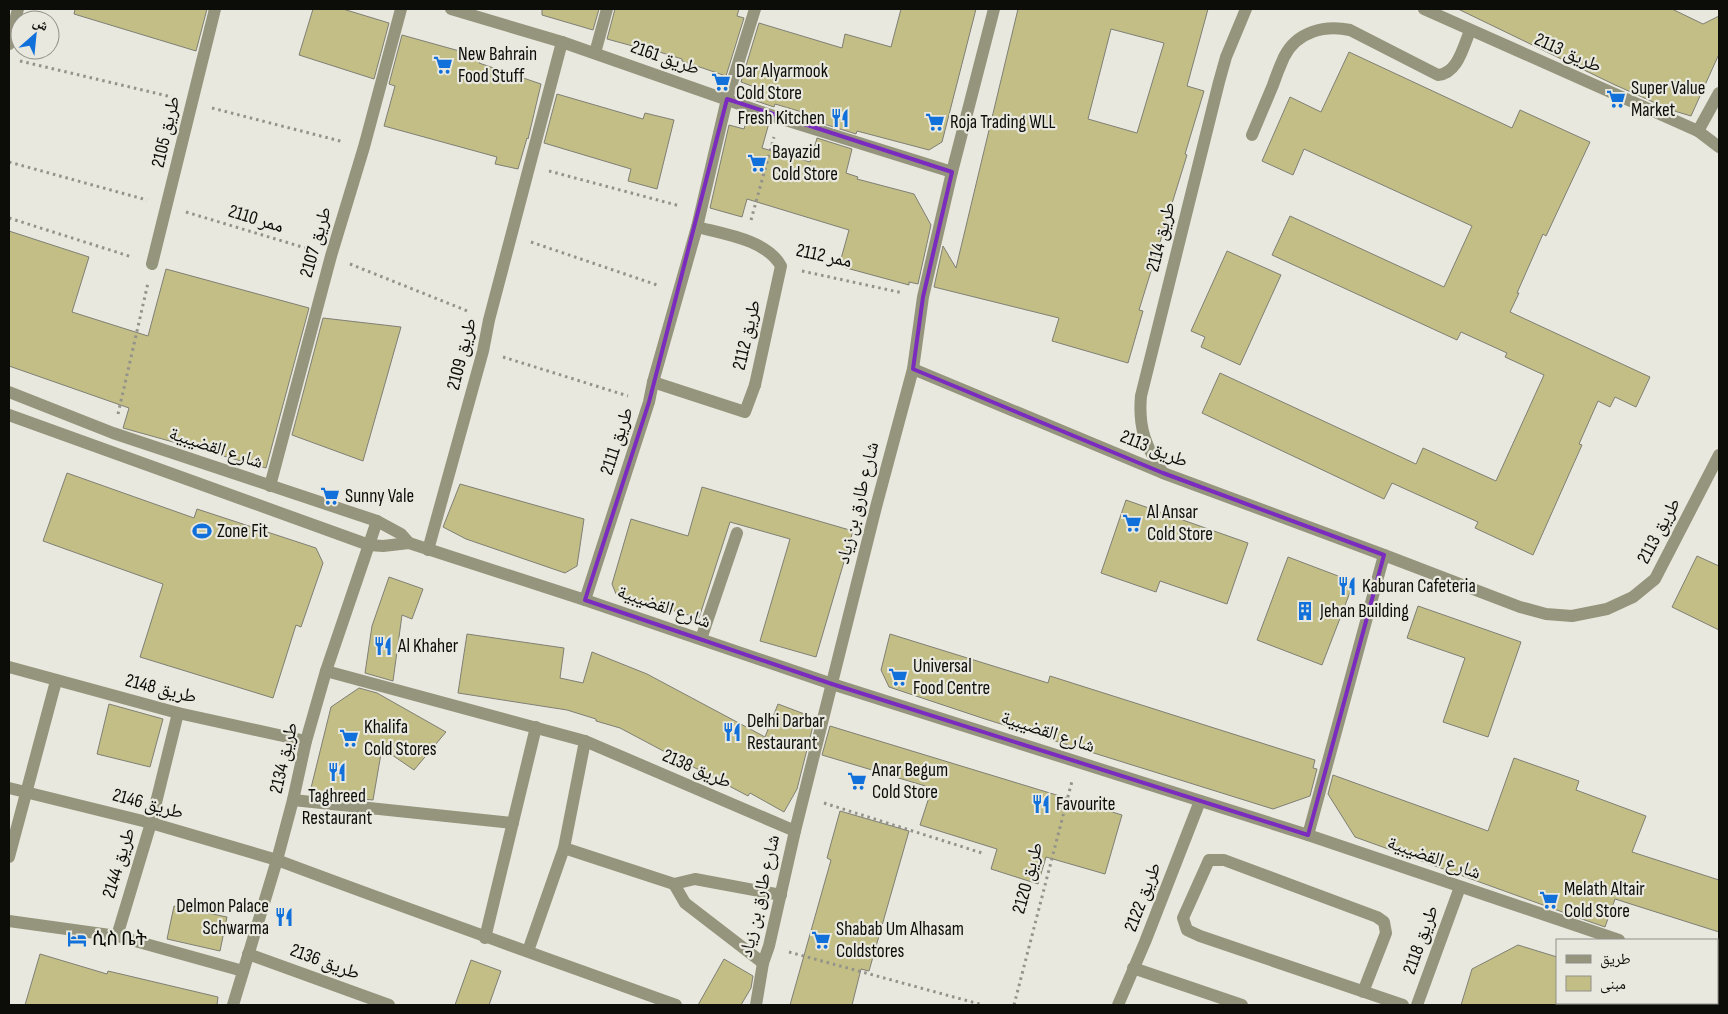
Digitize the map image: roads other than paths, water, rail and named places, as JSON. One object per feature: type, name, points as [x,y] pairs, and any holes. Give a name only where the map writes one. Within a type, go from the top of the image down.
[{"type":"street","points":[[9,44],[18,9]]},
{"type":"street","name":"طريق 2105","points":[[152,264],[215,9]]},
{"type":"street","name":"طريق 2107","points":[[270,486],[331,256],[364,147],[402,9]]},
{"type":"street","name":"طريق 2161","points":[[453,9],[562,42],[780,118],[952,172]]},
{"type":"street","points":[[595,53],[607,9]]},
{"type":"street","name":"طريق 2111","points":[[585,600],[649,402],[697,227],[727,99],[755,9]]},
{"type":"street","name":"شارع طارق بن زياد","points":[[756,1005],[763,963],[769,946],[795,831],[876,507],[913,369],[923,297],[952,172],[994,9]]},
{"type":"street","name":"طريق 2114","points":[[1163,474],[1146,444],[1140,413],[1141,396],[1226,56],[1246,9]]},
{"type":"street","name":"طريق 2113","points":[[1424,9],[1698,131],[1719,147]]},
{"type":"street","points":[[1252,135],[1285,55],[1294,43],[1306,34],[1320,29],[1336,27],[1350,30],[1438,75],[1445,74],[1455,65],[1470,31]]},
{"type":"street","name":"طريق 2109","points":[[428,550],[483,351],[489,320],[562,42]]},
{"type":"street","points":[[1698,131],[1719,93]]},
{"type":"street","name":"ممر 2112","points":[[697,227],[745,240],[772,253],[782,266]]},
{"type":"street","name":"طريق 2112","points":[[653,382],[745,412],[755,385],[782,266]]},
{"type":"street","name":"طريق 2113","points":[[913,369],[1163,474],[1511,603],[1546,614],[1572,616],[1607,609],[1633,597],[1655,579],[1719,455]]},
{"type":"street","name":"شارع القضيبية","points":[[9,392],[113,433],[376,521],[401,534],[409,543],[428,550],[585,600],[832,684],[1308,835],[1616,939]]},
{"type":"street","name":"شارع القضيبية","points":[[9,415],[369,546],[392,546],[409,543]]},
{"type":"street","name":"طريق 2134","points":[[233,1005],[277,860],[306,742],[326,671],[376,521]]},
{"type":"street","points":[[701,639],[737,534]]},
{"type":"street","points":[[1308,835],[1384,555]]},
{"type":"street","name":"طريق 2148","points":[[9,667],[178,714],[306,742]]},
{"type":"street","name":"طريق 2138","points":[[326,671],[585,741],[795,831]]},
{"type":"street","points":[[9,857],[56,681]]},
{"type":"street","name":"طريق 2144","points":[[117,936],[151,823],[178,714]]},
{"type":"street","points":[[485,938],[536,727]]},
{"type":"street","points":[[528,951],[564,848],[585,741]]},
{"type":"street","name":"طريق 2146","points":[[9,788],[151,823],[277,860]]},
{"type":"street","points":[[293,800],[513,823]]},
{"type":"street","name":"طريق 2122","points":[[1118,1005],[1145,942],[1200,801]]},
{"type":"street","points":[[564,848],[674,884],[695,878],[781,895]]},
{"type":"street","points":[[277,860],[485,938],[528,951],[676,1005]]},
{"type":"street","points":[[1363,992],[1386,933],[1384,922],[1377,917],[1224,860],[1209,860],[1183,918],[1187,930],[1200,936],[1363,992],[1403,1005]]},
{"type":"street","points":[[674,884],[685,903],[763,963]]},
{"type":"street","name":"طريق 2118","points":[[1417,1005],[1460,887]]},
{"type":"street","points":[[9,921],[117,936],[243,971]]},
{"type":"street","name":"طريق 2136","points":[[248,954],[389,1005]]},
{"type":"street","points":[[1133,968],[1242,1005]]},
{"type":"place","name":"New Bahrain Food Stuff","points":[[443,65]]},
{"type":"place","name":"Dar Alyarmook Cold Store","points":[[721,82]]},
{"type":"place","name":"Super Value Market","points":[[1616,99]]},
{"type":"place","name":"Fresh Kitchen","points":[[840,118]]},
{"type":"place","name":"Roja Trading WLL","points":[[935,122]]},
{"type":"place","name":"Bayazid Cold Store","points":[[757,163]]},
{"type":"place","name":"Sunny Vale","points":[[330,496]]},
{"type":"place","name":"Al Ansar Cold Store","points":[[1132,523]]},
{"type":"place","name":"Zone Fit","points":[[202,531]]},
{"type":"place","name":"Kaburan Cafeteria","points":[[1347,586]]},
{"type":"place","name":"Jehan Building","points":[[1305,611]]},
{"type":"place","name":"Al Khaher","points":[[383,646]]},
{"type":"place","name":"Universal Food Centre","points":[[898,677]]},
{"type":"place","name":"Delhi Darbar Restaurant","points":[[732,732]]},
{"type":"place","name":"Khalifa Cold Stores","points":[[349,738]]},
{"type":"place","name":"Taghreed Restaurant","points":[[337,772]]},
{"type":"place","name":"Anar Begum Cold Store","points":[[857,781]]},
{"type":"place","name":"Favourite","points":[[1041,804]]},
{"type":"place","name":"Melath Altair Cold Store","points":[[1549,900]]},
{"type":"place","name":"Delmon Palace Schwarma","points":[[284,917]]},
{"type":"place","name":"ሲስ ቤት","points":[[77,939]]},
{"type":"place","name":"Shabab Um Alhasam Coldstores","points":[[821,940]]}]
